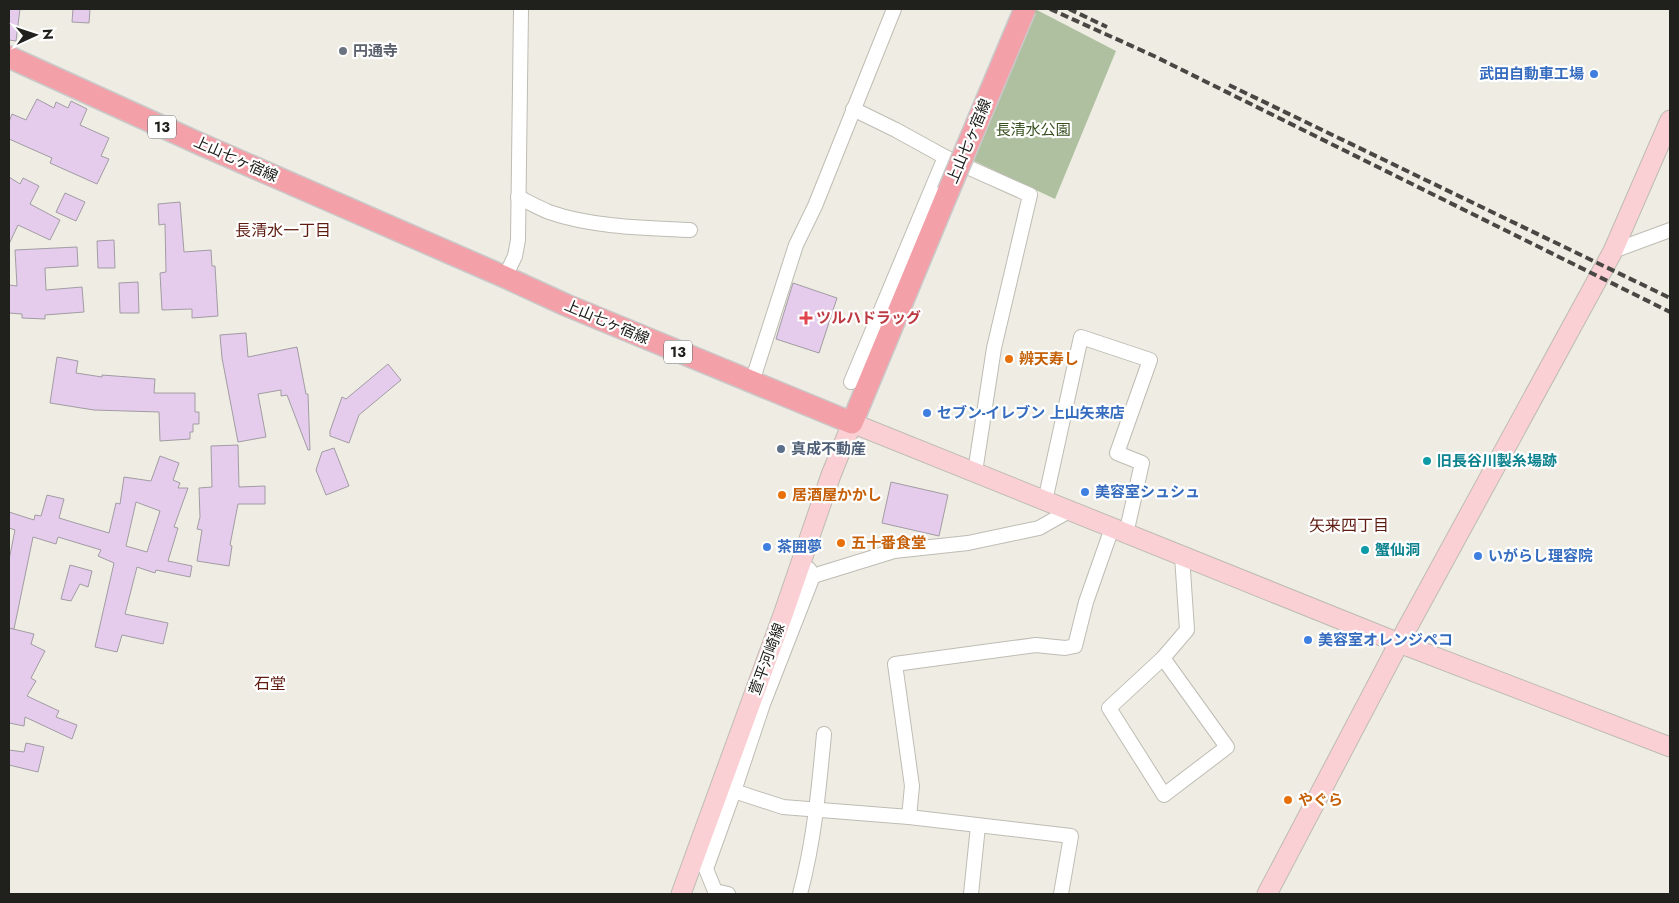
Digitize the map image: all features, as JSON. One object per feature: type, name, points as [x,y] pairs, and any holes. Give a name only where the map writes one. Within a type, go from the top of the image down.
[{"type":"main road","name":"上山七ヶ宿線","points":[[9,57],[566,305],[852,423],[1025,9]]},
{"type":"street","points":[[505,277],[515,256],[518,240],[521,9]]},
{"type":"street","points":[[752,382],[796,245],[815,206],[852,109],[894,9]]},
{"type":"street","points":[[852,109],[946,157],[1030,195],[994,348],[975,472]]},
{"type":"street","points":[[1267,894],[1399,643],[1613,250],[1670,120]]},
{"type":"street","points":[[851,382],[946,157]]},
{"type":"street","points":[[518,197],[549,212],[574,218],[650,228],[690,230]]},
{"type":"street","points":[[1613,250],[1670,230]]},
{"type":"street","points":[[909,817],[912,786],[895,664],[1036,644],[1066,648],[1075,646],[1086,602],[1119,531],[1142,463],[1117,453],[1150,360],[1081,337],[1045,501]]},
{"type":"street","points":[[852,423],[1399,643],[1670,747]]},
{"type":"street","name":"萱平河崎線","points":[[681,894],[831,475],[852,423]]},
{"type":"street","points":[[813,576],[894,551],[968,543],[1039,528],[1069,511]]},
{"type":"street","points":[[1163,658],[1227,747],[1164,795],[1109,708],[1163,658],[1187,630],[1182,556]]},
{"type":"street","points":[[802,558],[813,576]]},
{"type":"street","points":[[728,894],[715,891],[706,869],[763,704],[813,576]]},
{"type":"street","points":[[800,894],[808,865],[824,734]]},
{"type":"street","points":[[734,791],[783,807],[909,817],[1071,836],[1061,894]]},
{"type":"street","points":[[971,894],[978,826]]},
{"type":"green space","name":"長清水公園","points":[[1035,9],[1116,51],[1055,199],[970,159]]},
{"type":"building","points":[[9,9],[20,9],[16,41],[9,40]]},
{"type":"building","points":[[73,9],[90,9],[89,23],[72,22]]},
{"type":"building","points":[[37,99],[54,108],[56,102],[68,108],[71,101],[87,109],[80,125],[109,138],[101,156],[109,159],[97,184],[50,163],[52,158],[9,139],[9,122],[12,114],[26,120]]},
{"type":"building","points":[[9,177],[20,184],[23,178],[39,186],[30,204],[60,220],[50,240],[18,225],[9,244]]},
{"type":"building","points":[[65,193],[85,202],[76,221],[56,212]]},
{"type":"building","points":[[180,202],[184,252],[211,250],[212,266],[215,266],[218,316],[192,318],[192,309],[162,310],[160,273],[166,272],[165,224],[159,225],[158,204]]},
{"type":"building","points":[[114,240],[115,268],[98,268],[97,241]]},
{"type":"building","points":[[77,247],[78,266],[45,268],[46,290],[82,287],[84,312],[45,315],[45,319],[22,318],[22,314],[9,313],[9,285],[17,286],[15,250]]},
{"type":"building","points":[[138,282],[139,313],[120,313],[119,283]]},
{"type":"building","name":"ツルハドラッグ","points":[[793,283],[837,298],[819,353],[776,339]]},
{"type":"building","points":[[246,333],[248,357],[297,347],[306,394],[308,394],[310,450],[308,450],[287,395],[281,396],[281,390],[258,394],[266,437],[238,442],[222,358],[220,335]]},
{"type":"building","points":[[57,357],[78,361],[76,373],[102,377],[102,375],[155,379],[154,393],[195,393],[195,412],[199,412],[199,424],[193,424],[193,432],[190,432],[190,439],[160,441],[159,412],[94,410],[50,403]]},
{"type":"building","points":[[388,364],[401,380],[359,415],[349,443],[330,436],[342,397],[346,399]]},
{"type":"building","points":[[238,445],[239,487],[265,486],[265,504],[238,504],[230,545],[232,546],[229,566],[197,561],[202,530],[197,529],[200,517],[199,488],[212,487],[211,446]]},
{"type":"building","points":[[334,448],[349,486],[326,495],[316,470],[322,452]]},
{"type":"building","points":[[160,456],[179,463],[173,480],[180,483],[178,488],[188,488],[174,527],[178,528],[168,561],[192,566],[190,577],[156,570],[155,573],[137,567],[125,614],[168,623],[163,644],[122,635],[117,652],[95,647],[114,563],[98,556],[101,550],[58,537],[56,544],[33,537],[14,629],[9,628],[9,560],[15,530],[9,528],[9,512],[34,520],[35,515],[41,516],[47,495],[64,499],[59,518],[109,533],[116,503],[120,504],[124,477],[151,481]],"holes":[[[136,502],[160,511],[147,552],[126,546]]]},
{"type":"building","points":[[891,482],[948,495],[939,536],[882,523]]},
{"type":"building","points":[[70,565],[92,571],[88,587],[80,584],[71,601],[61,599]]},
{"type":"building","points":[[9,628],[34,634],[31,644],[45,651],[31,678],[36,681],[27,696],[59,711],[56,717],[77,725],[72,739],[25,717],[24,726],[9,723]]},
{"type":"building","points":[[26,743],[44,747],[38,772],[9,765],[9,750],[24,752]]},
{"type":"railway","points":[[1050,9],[1154,56],[1670,312]]},
{"type":"railway","points":[[1069,9],[1107,27]]},
{"type":"railway","points":[[1229,85],[1670,298]]},
{"type":"place","name":"円通寺","points":[[343,51]]},
{"type":"place","name":"武田自動車工場","points":[[1594,74]]},
{"type":"place","name":"ツルハドラッグ","points":[[806,318]]},
{"type":"place","name":"辨天寿し","points":[[1009,359]]},
{"type":"place","name":"セブン-イレブン 上山矢来店","points":[[927,413]]},
{"type":"place","name":"真成不動産","points":[[781,449]]},
{"type":"place","name":"旧長谷川製糸場跡","points":[[1427,461]]},
{"type":"place","name":"美容室シュシュ","points":[[1085,492]]},
{"type":"place","name":"居酒屋かかし","points":[[782,495]]},
{"type":"place","name":"五十番食堂","points":[[841,543]]},
{"type":"place","name":"茶囲夢","points":[[767,547]]},
{"type":"place","name":"蟹仙洞","points":[[1365,550]]},
{"type":"place","name":"いがらし理容院","points":[[1478,556]]},
{"type":"place","name":"美容室オレンジペコ","points":[[1308,640]]},
{"type":"place","name":"やぐら","points":[[1288,800]]},
{"type":"district","name":"長清水一丁目","points":[[283,230]]},
{"type":"district","name":"矢来四丁目","points":[[1349,525]]},
{"type":"district","name":"石堂","points":[[270,683]]}]
